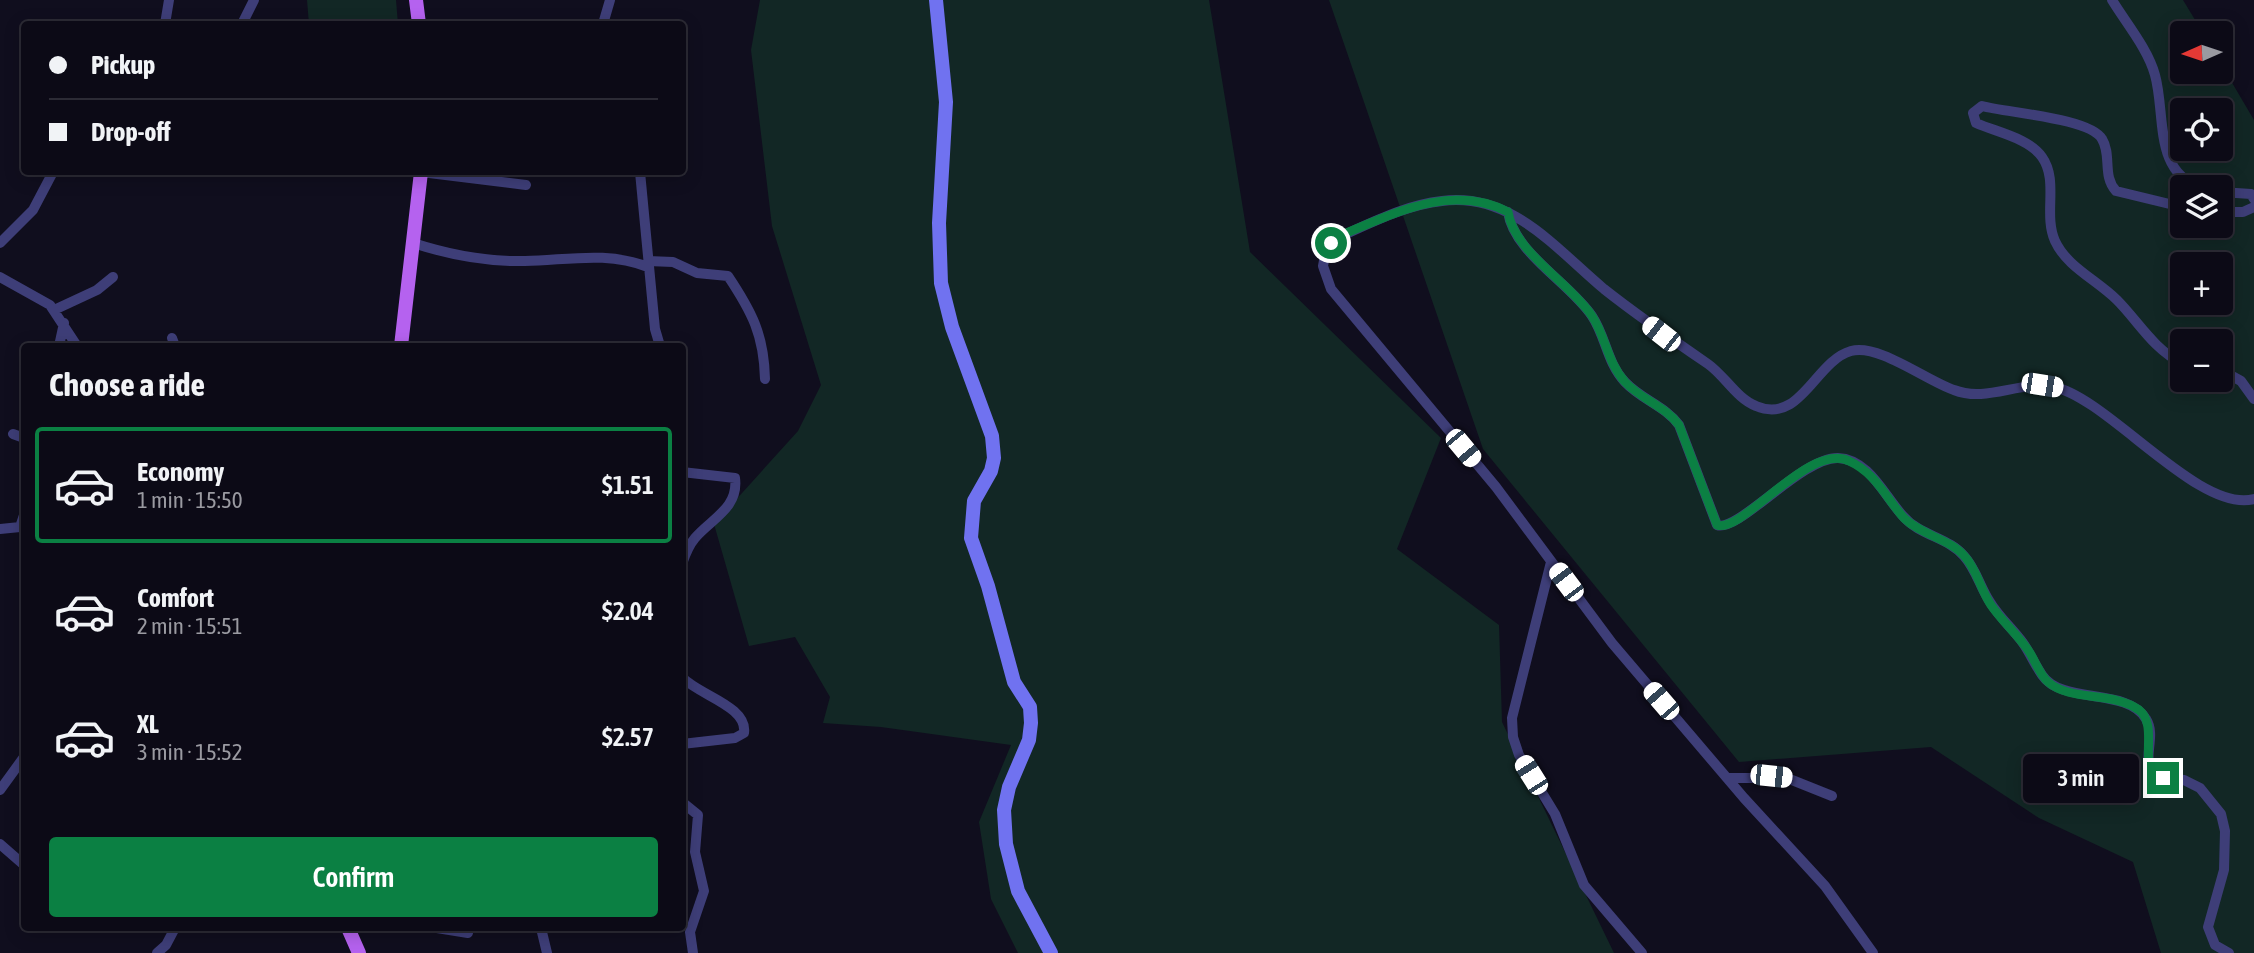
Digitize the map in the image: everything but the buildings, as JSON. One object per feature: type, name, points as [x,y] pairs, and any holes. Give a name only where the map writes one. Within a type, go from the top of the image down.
[{"type":"main road","points":[[416,0],[419,21]]},
{"type":"main road","points":[[401,343],[421,175]]},
{"type":"main road","points":[[349,931],[359,953]]},
{"type":"street","points":[[166,21],[169,0]]},
{"type":"street","points":[[244,21],[254,0]]},
{"type":"street","points":[[604,21],[610,0]]},
{"type":"street","points":[[936,0],[946,102],[939,223],[941,283],[952,327],[992,436],[994,458],[991,471],[974,502],[971,538],[1014,682],[1030,707],[1029,740],[1009,787],[1004,810],[1006,844],[1018,891],[1051,953]]},
{"type":"street","points":[[2112,0],[2150,61],[2156,76],[2169,161],[2178,175]]},
{"type":"street","points":[[2170,205],[2126,196],[2116,191],[2108,177],[2104,144],[2092,128],[1982,106],[1973,113],[1976,123],[2029,144],[2043,158],[2050,176],[2051,227],[2062,253],[2117,300],[2162,350],[2170,355]]},
{"type":"street","points":[[0,243],[33,210],[51,175]]},
{"type":"street","points":[[445,175],[526,185]]},
{"type":"street","points":[[640,175],[655,329],[659,343]]},
{"type":"street","points":[[2233,193],[2251,194],[2254,199]]},
{"type":"street","points":[[1873,953],[1825,886],[1727,778],[1612,643],[1496,487],[1331,289],[1323,266],[1326,250],[1337,237],[1416,205],[1445,200],[1474,202],[1508,212],[1528,222],[1603,288],[1661,334],[1711,366],[1758,407],[1773,410],[1789,405],[1843,354],[1868,350],[1965,394],[1989,394],[2042,385],[2071,392],[2170,466],[2226,497],[2242,501],[2254,499]]},
{"type":"street","points":[[2233,212],[2244,212],[2254,207]]},
{"type":"street","points":[[1508,212],[1518,236],[1592,316],[1619,375],[1640,395],[1669,413],[1679,425],[1717,525],[1731,525],[1777,488],[1823,461],[1836,458],[1848,460],[1880,485],[1909,523],[1955,548],[1966,558],[1990,603],[2024,644],[2047,682],[2061,689],[2127,705],[2144,715],[2151,734],[2150,771],[2158,777],[2184,780],[2200,788],[2221,814],[2225,831],[2224,870],[2208,927],[2215,945],[2229,953]]},
{"type":"street","points":[[413,243],[489,261],[598,256],[648,264],[673,262],[697,273],[728,276],[751,311],[764,347],[765,379]]},
{"type":"street","points":[[0,277],[37,295],[54,310],[74,343]]},
{"type":"street","points":[[54,310],[71,299],[97,290],[113,277]]},
{"type":"street","points":[[60,343],[64,323]]},
{"type":"street","points":[[2233,377],[2241,381],[2254,399]]},
{"type":"street","points":[[13,434],[21,437]]},
{"type":"street","points":[[686,472],[735,478],[736,486],[725,512],[695,538],[686,556]]},
{"type":"street","points":[[0,529],[19,527],[21,522]]},
{"type":"street","points":[[1551,562],[1512,718],[1513,737],[1519,755],[1555,814],[1584,885],[1642,953]]},
{"type":"street","points":[[686,681],[697,691],[733,710],[743,719],[745,728],[744,733],[735,738],[686,744]]},
{"type":"street","points":[[0,790],[21,761]]},
{"type":"street","points":[[1727,778],[1787,778],[1832,796]]},
{"type":"street","points":[[686,805],[698,814],[695,852],[704,891],[690,932],[693,953]]},
{"type":"street","points":[[0,844],[21,862]]},
{"type":"street","points":[[157,953],[166,945],[173,931]]},
{"type":"street","points":[[456,931],[468,933]]},
{"type":"street","points":[[542,931],[547,953]]},
{"type":"green space","points":[[307,0],[396,0],[398,21],[309,21]]},
{"type":"green space","points":[[760,0],[1209,0],[1250,252],[1441,438],[1397,549],[1499,625],[1502,722],[1614,953],[1018,953],[991,899],[979,822],[1011,745],[881,727],[823,723],[830,697],[795,637],[749,646],[714,524],[798,431],[821,385],[772,226],[751,50]]},
{"type":"green space","points":[[1329,0],[2183,0],[2196,21],[2170,21],[2170,84],[2233,84],[2254,120],[2254,953],[2161,953],[2133,862],[2039,818],[1931,747],[1739,762],[1483,449]]},
{"type":"route","points":[[1331,243],[1337,237],[1416,205],[1445,200],[1474,202],[1508,212],[1511,225],[1518,236],[1592,316],[1613,367],[1619,375],[1632,389],[1669,413],[1679,425],[1713,522],[1721,527],[1731,525],[1777,488],[1829,458],[1842,458],[1854,463],[1887,492],[1909,523],[1961,552],[1971,565],[1990,603],[2024,644],[2047,682],[2061,689],[2102,697],[2133,707],[2144,715],[2151,734],[2148,765],[2154,775],[2163,778]]}]
